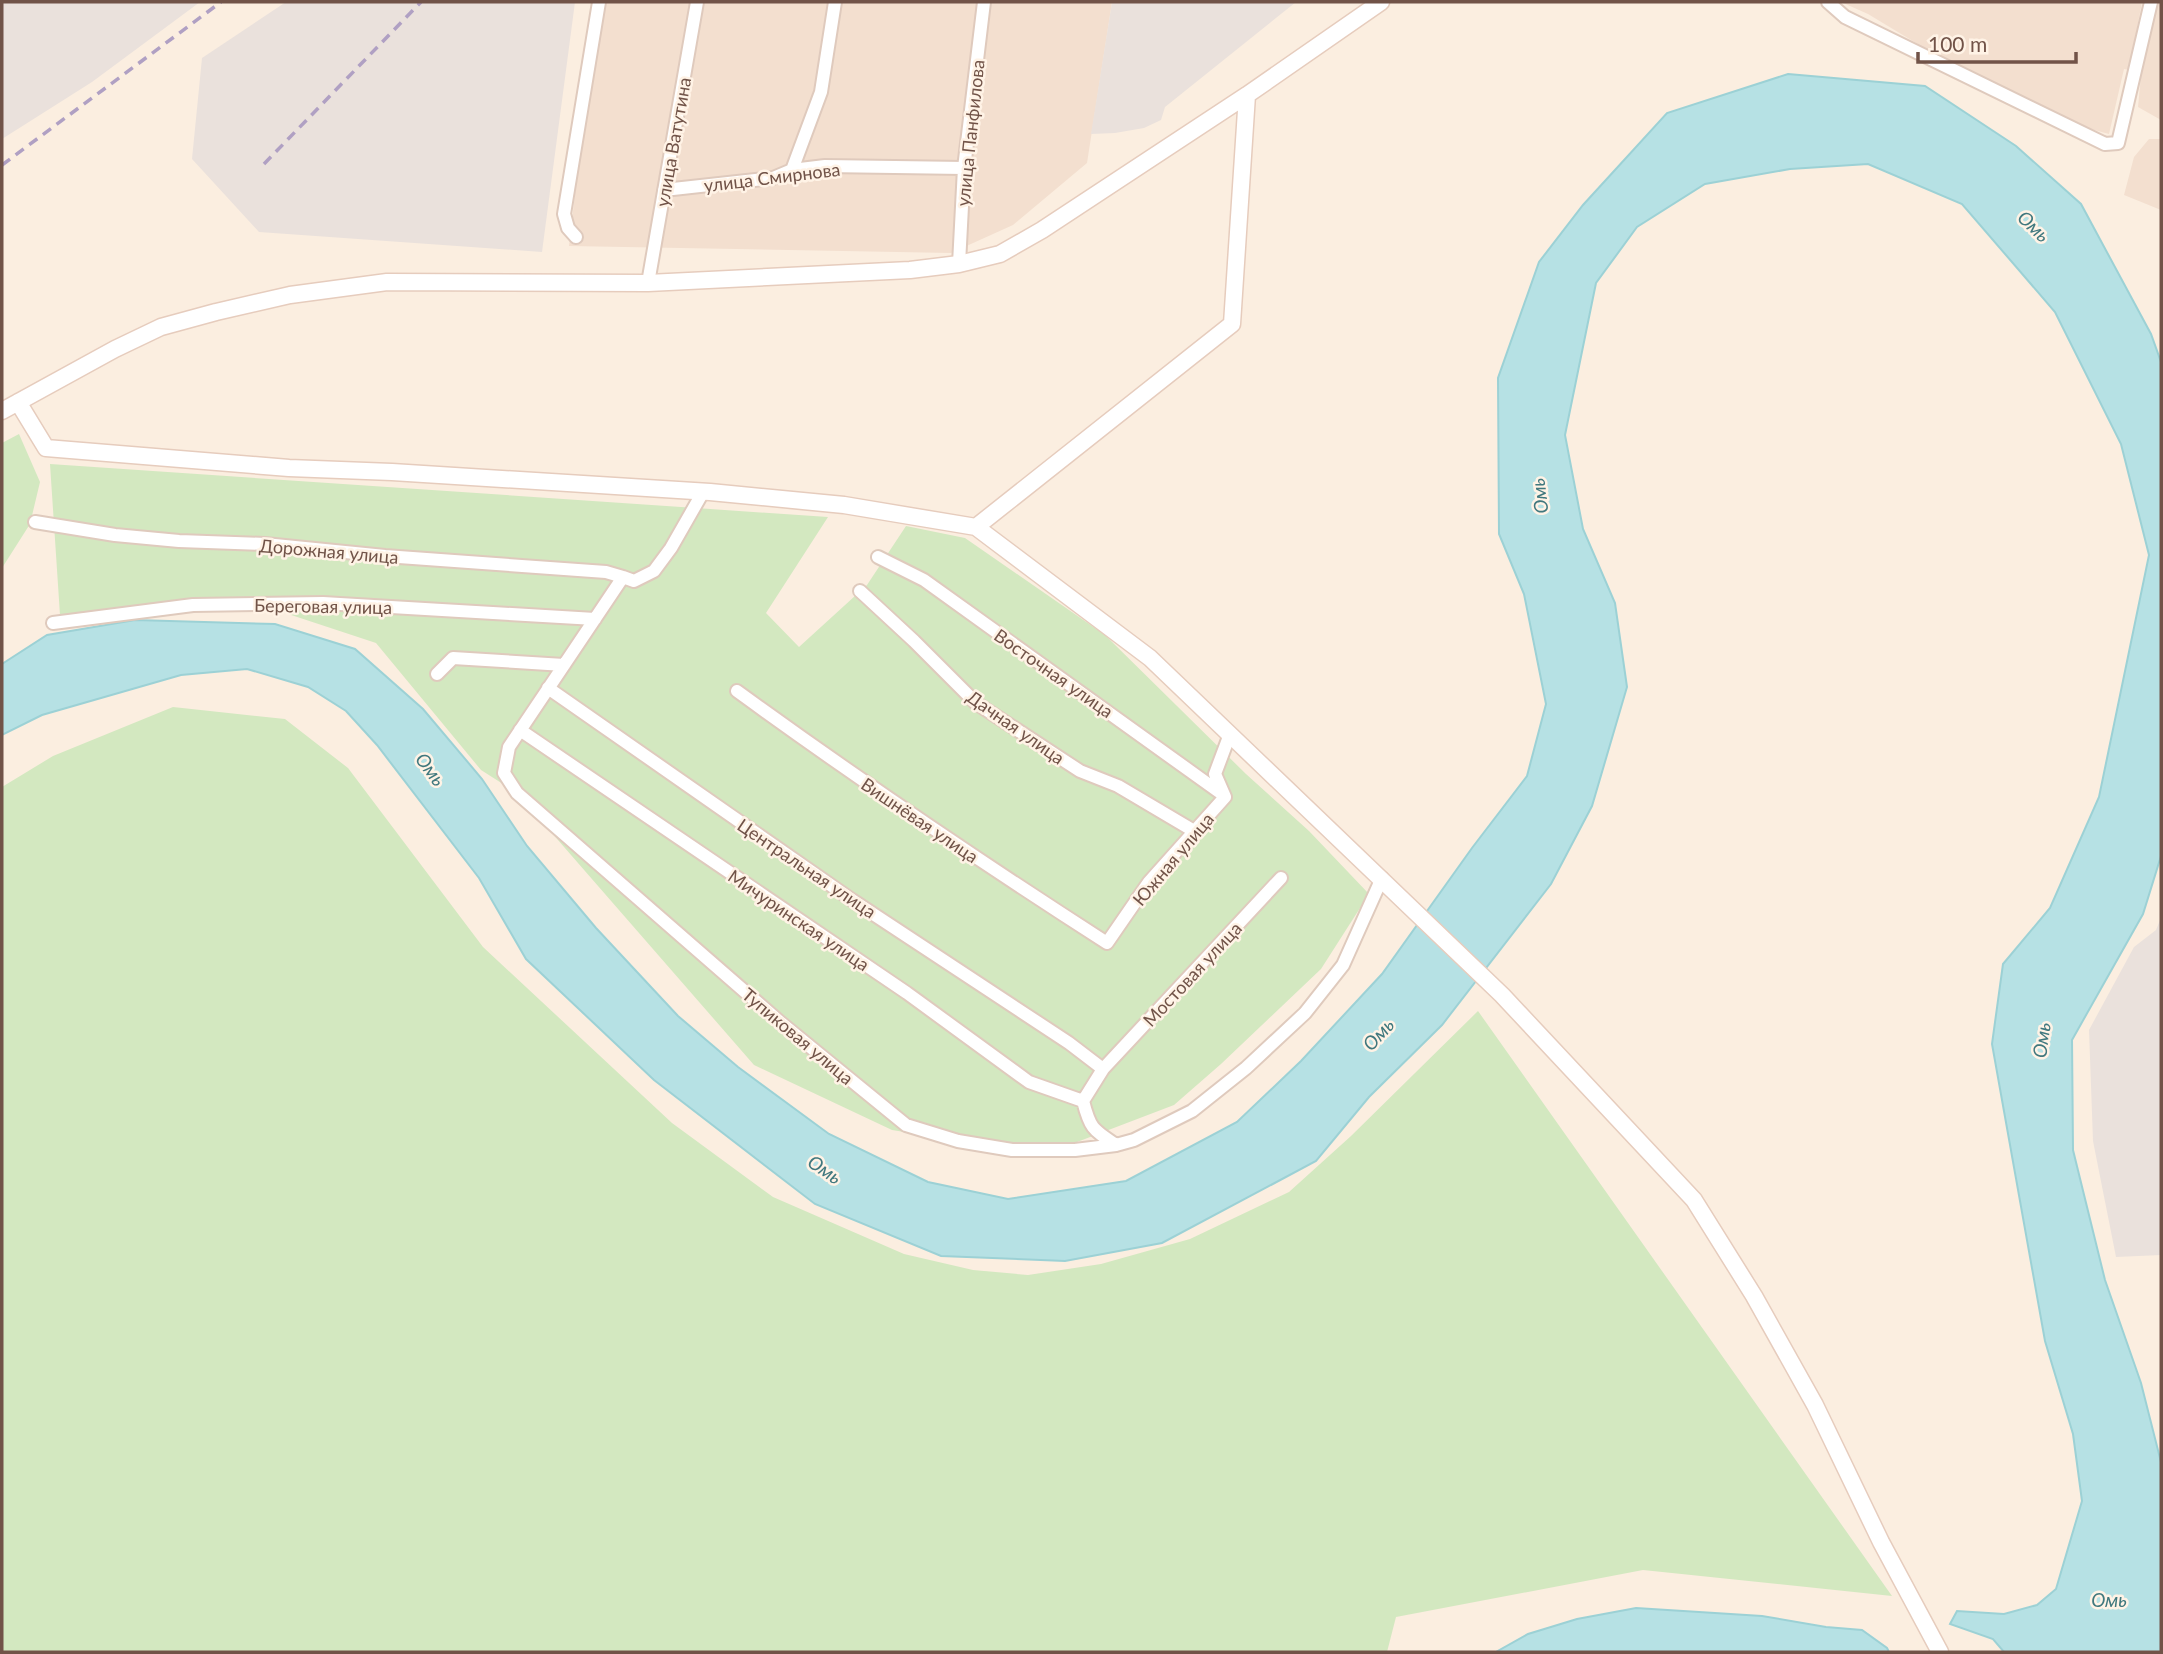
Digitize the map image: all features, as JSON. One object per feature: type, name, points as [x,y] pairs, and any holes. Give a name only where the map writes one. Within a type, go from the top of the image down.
[{"type":"street","points":[[576,237],[568,228],[564,214],[599,2]]},
{"type":"street","name":"улица Ватутина","points":[[648,282],[697,2]]},
{"type":"street","points":[[792,170],[821,92],[835,2]]},
{"type":"street","name":"улица Панфилова","points":[[959,264],[964,169],[985,2]]},
{"type":"street","points":[[2,411],[115,349],[162,327],[290,295],[387,282],[648,282],[910,270],[959,264],[1000,254],[1042,230],[1247,95],[1381,2]]},
{"type":"street","points":[[1828,2],[1844,17],[2105,144],[2118,143],[2151,2]]},
{"type":"street","points":[[976,527],[1232,324],[1247,95]]},
{"type":"street","name":"улица Смирнова","points":[[664,190],[774,178],[792,170],[825,166],[964,169]]},
{"type":"street","points":[[18,402],[46,447],[289,468],[703,492],[844,505],[976,527],[1150,658],[1502,995],[1694,1200],[1754,1296],[1815,1405],[1881,1542],[1940,1652]]},
{"type":"street","points":[[520,730],[623,577],[634,581],[654,571],[671,548],[703,492]]},
{"type":"street","name":"Дорожная улица","points":[[35,522],[115,535],[179,541],[265,544],[385,556],[606,572],[623,577]]},
{"type":"street","name":"Восточная улица","points":[[878,557],[924,580],[1225,797]]},
{"type":"street","name":"Дачная улица","points":[[860,592],[976,703],[1080,771],[1118,786],[1194,831]]},
{"type":"street","name":"Береговая улица","points":[[53,623],[192,605],[297,603],[595,619]]},
{"type":"street","points":[[436,674],[453,658],[564,665]]},
{"type":"street","name":"Центральная улица","points":[[548,688],[852,900],[1069,1043],[1103,1069]]},
{"type":"street","name":"Вишнёвая улица","points":[[737,691],[856,777],[1107,943]]},
{"type":"street","name":"Тупиковая улица","points":[[520,730],[509,747],[504,773],[517,793],[781,1023],[906,1125],[958,1141],[1012,1150],[1074,1150],[1116,1145],[1134,1140],[1192,1111],[1246,1068],[1305,1013],[1343,965],[1384,880]]},
{"type":"street","name":"Мичуринская улица","points":[[520,730],[906,993],[1029,1082],[1083,1101]]},
{"type":"street","name":"Южная улица","points":[[1107,943],[1149,882],[1225,797],[1215,774],[1230,734]]},
{"type":"street","name":"Мостовая улица","points":[[1083,1101],[1103,1069],[1281,878]]},
{"type":"street","points":[[1083,1101],[1089,1123],[1099,1134],[1116,1145]]},
{"type":"shaded area","points":[[2,2],[200,2],[92,82],[2,139]]},
{"type":"shaded area","points":[[286,2],[575,2],[542,252],[259,232],[192,159],[202,58]]},
{"type":"shaded area","points":[[597,2],[1112,2],[1087,163],[1013,225],[951,253],[569,246]]},
{"type":"shaded area","points":[[1112,2],[1296,2],[1165,107],[1161,120],[1144,128],[1091,134]]},
{"type":"shaded area","points":[[1841,2],[2142,2],[2129,70],[2124,69],[2109,134],[2058,120],[1941,58],[1868,14]]},
{"type":"shaded area","points":[[2148,2],[2161,2],[2161,120],[2138,107]]},
{"type":"shaded area","points":[[2149,139],[2161,139],[2161,210],[2124,195],[2134,157]]},
{"type":"shaded area","points":[[2161,918],[2161,1255],[2116,1257],[2093,1141],[2089,1030],[2134,947],[2156,930]]},
{"type":"green space","points":[[19,434],[40,482],[30,524],[2,568],[2,443]]},
{"type":"green space","points":[[50,464],[828,517],[766,613],[799,647],[867,585],[906,526],[965,538],[1105,635],[1246,774],[1309,831],[1369,894],[1321,969],[1174,1105],[1043,1155],[892,1130],[754,1065],[517,793],[481,770],[376,643],[276,610],[60,615]]},
{"type":"green space","points":[[173,707],[285,719],[348,768],[483,947],[672,1123],[773,1197],[904,1254],[973,1270],[1028,1275],[1101,1264],[1190,1239],[1289,1192],[1351,1136],[1478,1011],[1892,1596],[1643,1570],[1396,1617],[1387,1652],[2,1652],[2,787],[53,756]]},
{"type":"water","name":"Омь","points":[[1788,74],[1925,86],[2016,146],[2081,204],[2151,334],[2161,362],[2161,856],[2143,914],[2072,1040],[2073,1150],[2105,1280],[2141,1383],[2161,1462],[2161,1652],[2004,1652],[1993,1639],[1950,1624],[1957,1611],[2004,1614],[2037,1605],[2056,1589],[2082,1501],[2073,1434],[2045,1341],[1992,1044],[2003,964],[2050,908],[2099,797],[2149,555],[2121,444],[2055,312],[1962,204],[1868,164],[1790,169],[1705,184],[1637,227],[1596,283],[1565,435],[1583,529],[1615,603],[1627,687],[1592,806],[1551,884],[1442,1025],[1369,1097],[1316,1161],[1162,1243],[1065,1261],[941,1256],[815,1204],[654,1080],[526,959],[479,878],[377,745],[346,711],[308,687],[247,669],[181,675],[42,715],[2,735],[2,664],[47,635],[135,620],[275,624],[355,649],[423,709],[482,779],[527,846],[596,928],[678,1016],[738,1067],[829,1134],[928,1182],[1008,1199],[1126,1181],[1237,1122],[1301,1061],[1382,974],[1527,776],[1546,704],[1524,594],[1499,534],[1498,378],[1539,262],[1583,205],[1667,113]]},
{"type":"water","points":[[1636,1608],[1762,1616],[1862,1630],[1889,1652],[1496,1652],[1528,1634],[1577,1619]]},
{"type":"railway","points":[[2,165],[221,2]]},
{"type":"railway","points":[[264,164],[421,2]]}]
